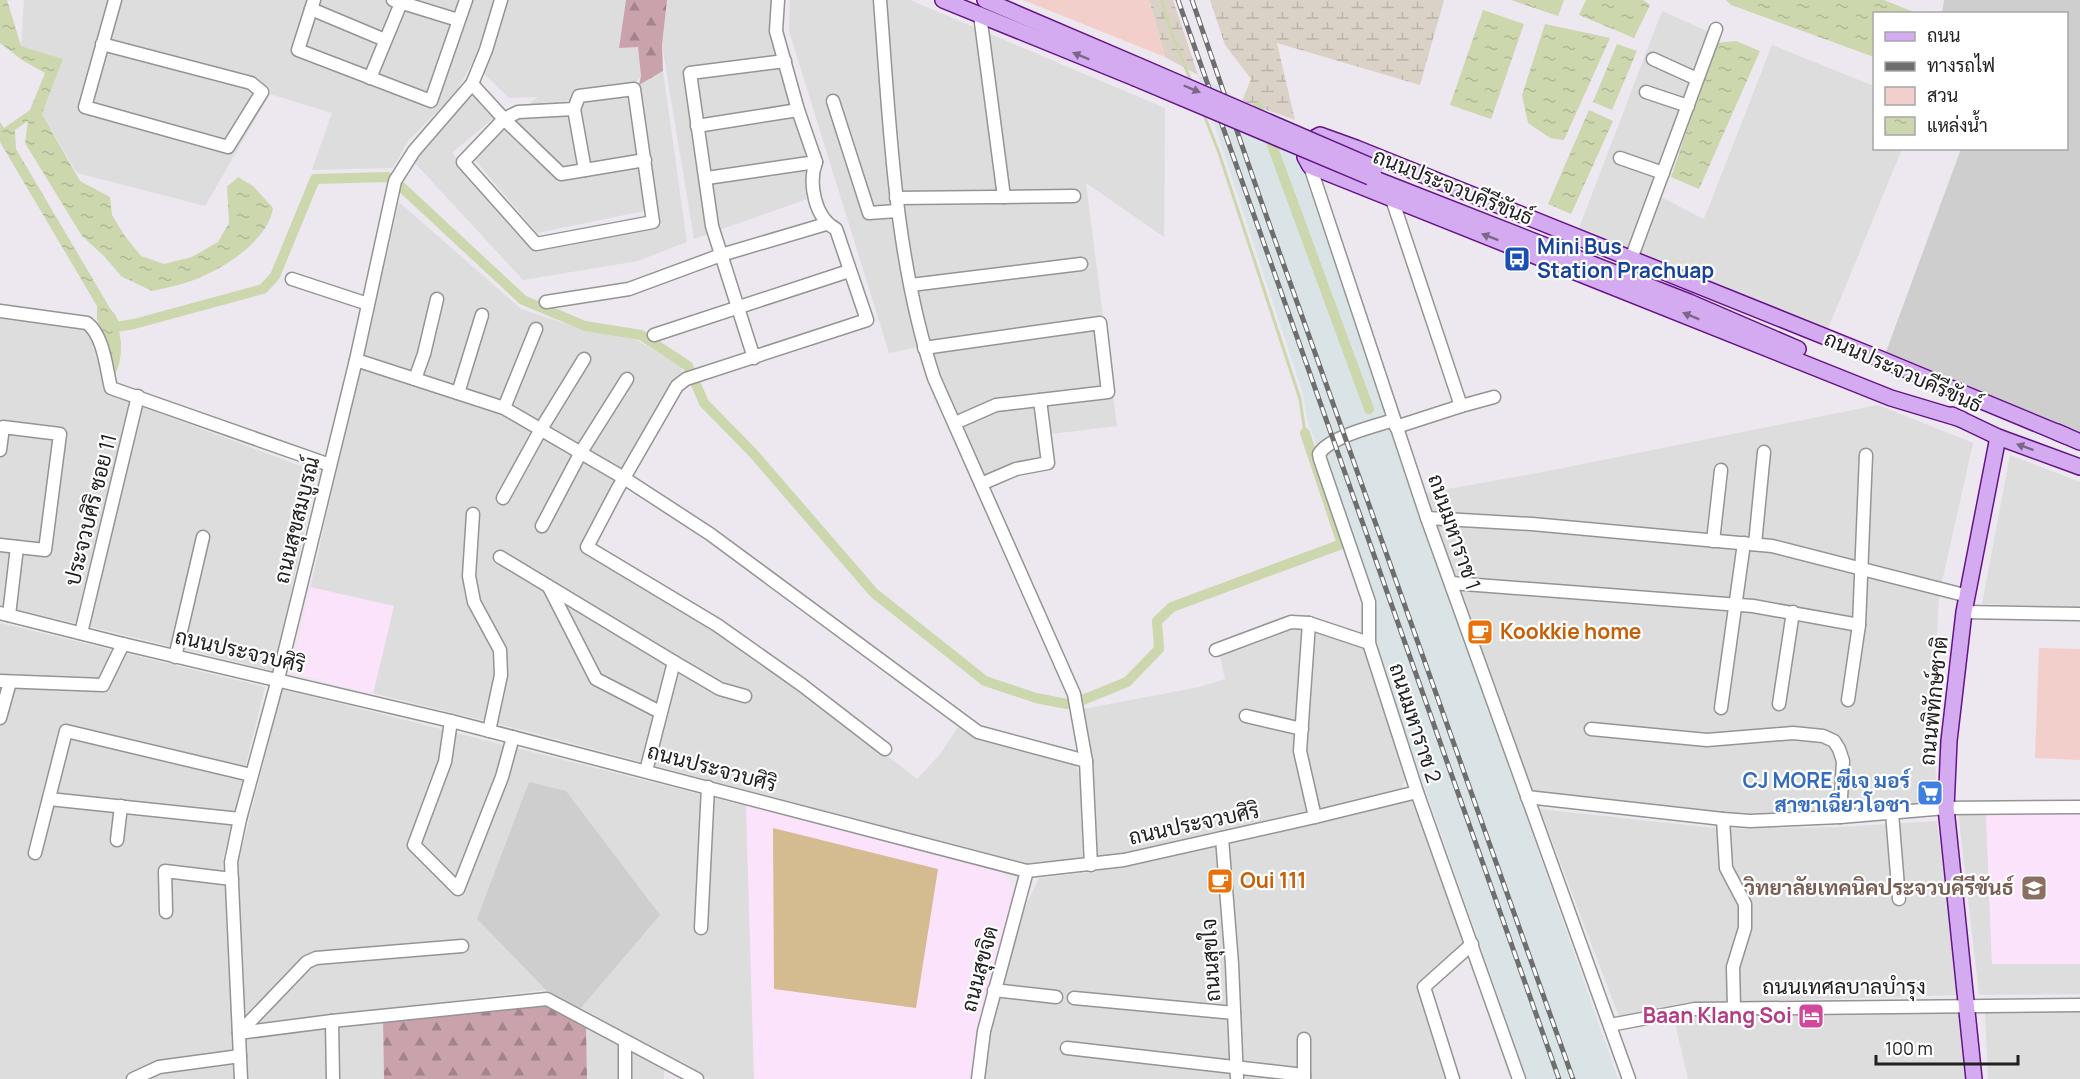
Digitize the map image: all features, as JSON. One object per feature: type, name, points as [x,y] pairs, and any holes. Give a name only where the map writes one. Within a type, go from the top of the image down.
[{"type":"main road","name":"ถนนประจวบคีรีขันธ์","points":[[943,0],[1137,72]]},
{"type":"main road","name":"ถนนประจวบคีรีขันธ์","points":[[985,0],[1137,72],[1372,172],[1689,302],[1998,437],[2080,467]]},
{"type":"main road","points":[[1961,419],[1891,398],[1310,166],[1305,157],[1307,147],[1310,141],[1320,135],[1480,196],[2073,439]]},
{"type":"main road","name":"ถนนประจวบคีรีขันธ์","points":[[1372,172],[1388,175],[1683,291],[2073,439]]},
{"type":"main road","name":"ถนนพิทักษ์ชาติ","points":[[1974,1079],[1946,808],[1949,741],[1964,612],[1998,437]]},
{"type":"street","points":[[102,44],[251,83],[262,92],[228,147],[85,106],[102,44],[115,0]]},
{"type":"street","points":[[385,40],[313,4],[298,50],[431,101],[466,0]]},
{"type":"street","name":"ถนนสุขสมบูรณ์","points":[[241,1079],[231,879],[231,862],[240,819],[278,679],[356,360],[395,181],[414,151],[472,84],[486,50],[501,0]]},
{"type":"street","points":[[778,0],[776,31],[798,110],[816,162],[812,172],[816,203],[826,224],[836,229],[867,320],[692,377],[678,386],[586,547],[717,625],[802,685],[885,749]]},
{"type":"street","points":[[880,0],[897,211],[924,348],[934,378],[1074,694],[1086,761],[1090,865]]},
{"type":"street","points":[[370,78],[397,2],[458,20]]},
{"type":"street","points":[[980,15],[1004,197]]},
{"type":"street","points":[[1631,259],[1716,28]]},
{"type":"street","points":[[1653,59],[1697,79]]},
{"type":"street","points":[[754,358],[712,226],[690,73],[785,61]]},
{"type":"street","points":[[472,84],[504,119],[561,174],[645,160]]},
{"type":"street","points":[[574,109],[518,112],[504,119],[463,162],[536,244],[653,222],[634,89],[579,96],[574,109],[585,170]]},
{"type":"street","points":[[1646,92],[1688,106]]},
{"type":"street","points":[[833,101],[869,213],[897,211]]},
{"type":"street","points":[[698,126],[798,110]]},
{"type":"street","points":[[1620,158],[1663,173]]},
{"type":"street","points":[[706,177],[816,162]]},
{"type":"street","name":"ถนนมหาราช 1","points":[[1310,166],[1427,518],[1629,1079]]},
{"type":"street","points":[[896,198],[1074,196]]},
{"type":"street","points":[[1392,199],[1461,406]]},
{"type":"street","points":[[546,302],[629,289],[721,255],[826,224]]},
{"type":"street","points":[[911,285],[1081,264]]},
{"type":"street","points":[[654,335],[849,271]]},
{"type":"street","points":[[292,279],[368,304]]},
{"type":"street","points":[[415,379],[424,354],[437,299]]},
{"type":"street","points":[[0,311],[87,323],[95,329],[99,339],[111,388],[330,465]]},
{"type":"street","points":[[458,393],[482,315]]},
{"type":"street","points":[[924,348],[1100,324],[1108,392],[996,405],[955,423]]},
{"type":"street","points":[[504,408],[536,329]]},
{"type":"street","points":[[503,498],[541,429],[584,359]]},
{"type":"street","points":[[356,360],[504,408],[624,478],[710,534],[978,732],[1086,761]]},
{"type":"street","points":[[542,526],[581,452],[627,379]]},
{"type":"street","name":"ประจวบศิริ ซอย 11","points":[[81,633],[138,396]]},
{"type":"street","points":[[1395,424],[1494,397]]},
{"type":"street","points":[[981,484],[1016,469],[1048,463],[1040,400]]},
{"type":"street","name":"ถนนมหาราช 2","points":[[1395,424],[1355,433],[1326,446],[1319,454],[1369,602],[1369,643],[1417,792],[1519,1079]]},
{"type":"street","points":[[0,450],[3,427],[60,434],[45,550],[0,545]]},
{"type":"street","points":[[1721,708],[1735,604],[1749,544],[1764,452]]},
{"type":"street","points":[[1848,700],[1859,625],[1866,455]]},
{"type":"street","points":[[1713,541],[1721,470]]},
{"type":"street","points":[[473,514],[469,576],[474,602],[500,650],[501,675],[489,731]]},
{"type":"street","points":[[1427,518],[1532,524],[1772,546],[1968,596]]},
{"type":"street","points":[[175,657],[203,537]]},
{"type":"street","points":[[4,614],[17,547]]},
{"type":"street","points":[[500,557],[720,689],[745,696]]},
{"type":"street","points":[[1451,583],[1735,604],[1794,612],[1859,625]]},
{"type":"street","points":[[548,586],[596,679],[660,712]]},
{"type":"street","points":[[1779,704],[1794,612]]},
{"type":"street","points":[[1964,612],[2080,614]]},
{"type":"street","name":"ถนนประจวบศิริ","points":[[4,614],[123,645],[278,679],[451,721],[1027,871],[1124,860],[1417,792]]},
{"type":"street","points":[[1216,650],[1291,622],[1309,622],[1369,643]]},
{"type":"street","points":[[1309,622],[1300,751],[1315,817]]},
{"type":"street","points":[[0,718],[5,681],[103,685],[123,645]]},
{"type":"street","points":[[646,771],[674,662]]},
{"type":"street","points":[[1246,716],[1302,729]]},
{"type":"street","points":[[451,721],[445,762],[414,845],[458,889],[502,777],[513,737]]},
{"type":"street","points":[[1591,729],[1707,740],[1792,733],[1823,736],[1834,741],[1843,761],[1840,818]]},
{"type":"street","points":[[35,853],[66,731],[251,775]]},
{"type":"street","points":[[700,928],[708,787]]},
{"type":"street","points":[[1527,797],[1750,821],[1840,818],[1946,808],[2080,807]]},
{"type":"street","points":[[49,799],[240,819]]},
{"type":"street","points":[[117,840],[121,806]]},
{"type":"street","points":[[1892,813],[1899,899]]},
{"type":"street","points":[[1724,819],[1726,868],[1745,904],[1745,928],[1733,967],[1734,1008]]},
{"type":"street","name":"ถนนสุขใจ","points":[[1222,838],[1232,964],[1237,1073]]},
{"type":"street","name":"ถนนสุขจิต","points":[[978,1079],[984,1031],[1027,871]]},
{"type":"street","points":[[166,912],[165,872],[231,879]]},
{"type":"street","points":[[1453,1079],[1424,987],[1472,944]]},
{"type":"street","points":[[239,1034],[307,962],[316,958],[462,946]]},
{"type":"street","points":[[994,990],[1056,997]]},
{"type":"street","points":[[1074,998],[1234,1013]]},
{"type":"street","points":[[239,1034],[332,1021],[546,999],[697,1079]]},
{"type":"street","name":"ถนนเทศลบาลบำรุง","points":[[1610,1025],[1695,1009],[2080,1005]]},
{"type":"street","points":[[332,1021],[333,1079]]},
{"type":"street","points":[[1067,1048],[1237,1073],[1304,1077],[1304,1039]]},
{"type":"street","points":[[625,1041],[625,1079]]},
{"type":"street","points":[[133,1079],[159,1067],[240,1056]]},
{"type":"shaded area","points":[[24,0],[495,0],[484,41],[455,94],[408,141],[393,168],[312,170],[332,113],[270,94],[205,206],[77,173],[42,114],[63,59],[21,46]]},
{"type":"shaded area","points":[[505,0],[626,0],[619,48],[638,46],[641,76],[630,90],[649,210],[537,233],[467,151],[538,97],[509,98],[482,72]]},
{"type":"shaded area","points":[[667,0],[773,0],[809,158],[813,197],[694,239],[662,45]]},
{"type":"shaded area","points":[[790,0],[878,0],[919,347],[889,353],[789,31]]},
{"type":"shaded area","points":[[886,0],[910,0],[1165,108],[1164,237],[1086,183],[1117,426],[1043,435],[1046,461],[984,480],[928,347],[898,192]]},
{"type":"shaded area","points":[[1944,0],[2080,0],[2080,442],[1883,360],[1961,150],[2068,150],[2068,12],[1942,12]]},
{"type":"shaded area","points":[[1662,11],[1709,32],[1653,193],[1704,219],[1772,45],[1873,86],[1873,150],[1902,150],[1825,336],[1576,236]]},
{"type":"shaded area","points":[[663,71],[687,242],[638,261],[523,280],[414,162],[474,90],[501,112],[452,153],[537,244],[660,222],[639,85]]},
{"type":"shaded area","points":[[1198,75],[1242,101],[1299,158],[1618,1079],[1527,1079],[1376,649],[1374,602],[1307,419],[1303,394]]},
{"type":"shaded area","points":[[399,202],[521,309],[581,329],[637,340],[683,368],[627,472],[507,401],[363,357]]},
{"type":"shaded area","points":[[0,318],[90,330],[107,394],[317,472],[274,671],[0,605]]},
{"type":"shaded area","points":[[360,367],[502,413],[619,479],[582,547],[724,635],[809,695],[917,779],[941,753],[958,727],[974,736],[1073,758],[1080,776],[1083,858],[1025,863],[526,731],[291,673]]},
{"type":"shaded area","points":[[1878,405],[1973,443],[1939,595],[1933,703],[1937,806],[1851,814],[1733,816],[1530,792],[1426,493]]},
{"type":"shaded area","points":[[2010,455],[2080,482],[2080,608],[1982,604]]},
{"type":"shaded area","points":[[310,587],[394,606],[373,694],[291,673]]},
{"type":"shaded area","points":[[0,623],[265,687],[223,859],[236,1079],[0,1079]]},
{"type":"shaded area","points":[[1292,626],[1310,626],[1363,644],[1406,776],[1402,788],[1131,853],[1095,856],[1084,709],[1199,687],[1225,679],[1219,652]]},
{"type":"shaded area","points":[[282,689],[1001,870],[1014,889],[977,1036],[972,1079],[709,1079],[580,1009],[659,914],[477,919],[546,990],[383,1009],[384,1079],[248,1079],[238,864]]},
{"type":"shaded area","points":[[529,782],[566,791],[660,915],[580,1009],[546,990],[477,919]]},
{"type":"shaded area","points":[[1414,800],[1464,942],[1418,986],[1448,1079],[1242,1079],[1238,964],[1229,843]]},
{"type":"shaded area","points":[[746,806],[1001,870],[1014,889],[977,1036],[972,1079],[754,1079]]},
{"type":"shaded area","points":[[1540,809],[1724,829],[1839,827],[1937,821],[1959,995],[1690,1003],[1619,1017]]},
{"type":"shaded area","points":[[1958,812],[1986,812],[1992,964],[2080,964],[2080,994],[1979,995]]},
{"type":"shaded area","name":"วิทยาลัยเทคนิคประจวบคีรีขันธ์","points":[[1986,812],[2080,812],[2080,964],[1992,964]]},
{"type":"shaded area","points":[[773,828],[938,869],[916,1008],[774,989]]},
{"type":"shaded area","points":[[1216,845],[1227,965],[1231,1079],[985,1079],[988,1036],[1016,925],[1039,878],[1094,872]]},
{"type":"shaded area","points":[[1985,1010],[2080,1011],[2080,1079],[1988,1079]]},
{"type":"shaded area","points":[[1962,1012],[1966,1079],[1688,1079],[1674,1019],[1702,1015]]},
{"type":"shaded area","points":[[586,1024],[664,1070],[664,1079],[587,1079]]},
{"type":"green space","points":[[626,0],[667,0],[662,45],[663,71],[639,85],[641,76],[638,47],[619,48]]},
{"type":"green space","points":[[1023,0],[1149,0],[1165,57]]},
{"type":"green space","points":[[1149,0],[1173,0],[1198,75],[1165,57]]},
{"type":"green space","points":[[1210,0],[1444,0],[1420,85],[1277,43],[1295,120],[1242,101],[1251,79],[1225,45]]},
{"type":"green space","points":[[2039,648],[2080,649],[2080,760],[2035,758]]},
{"type":"green space","points":[[545,1003],[586,1024],[587,1079],[384,1079],[383,1019]]},
{"type":"water","points":[[0,0],[7,0],[21,46],[63,59],[42,114],[80,181],[110,197],[112,215],[141,256],[164,264],[192,257],[218,242],[229,223],[227,187],[238,177],[253,186],[273,208],[269,221],[252,244],[227,263],[188,282],[152,291],[121,276],[82,236],[25,143],[28,121],[15,130],[16,149],[114,315],[121,345],[120,361],[115,375],[97,319],[97,306],[0,142],[0,122],[4,128],[30,110],[45,73],[22,60],[0,43]]},
{"type":"water","points":[[1511,0],[1564,0],[1558,16]]},
{"type":"water","points":[[1586,0],[1643,0],[1650,5],[1634,38],[1579,15]]},
{"type":"water","points":[[1726,0],[1884,0],[1914,12],[1873,12],[1873,57],[1731,5]]},
{"type":"water","points":[[1483,10],[1524,24],[1491,119],[1450,105]]},
{"type":"water","points":[[1545,24],[1610,38],[1564,140],[1550,138],[1528,123],[1522,95]]},
{"type":"water","points":[[1736,41],[1760,51],[1699,189],[1671,177],[1716,43]]},
{"type":"water","points":[[1617,44],[1637,51],[1612,110],[1593,102]]},
{"type":"water","points":[[1589,110],[1613,121],[1571,214],[1548,204]]},
{"type":"waterway","points":[[1162,0],[1169,26],[1192,84]]},
{"type":"waterway","points":[[1258,107],[1369,409]]},
{"type":"waterway","points":[[1203,112],[1219,153],[1300,399],[1305,433]]},
{"type":"waterway","points":[[110,316],[116,327],[134,324],[263,289],[275,276],[315,179],[387,177],[395,181],[523,300],[585,326],[641,335],[688,366],[704,403],[753,453],[874,593],[985,681],[1036,698],[1067,704],[1127,682],[1159,649],[1157,621],[1172,607],[1342,544],[1305,433]]},
{"type":"railway","points":[[1178,0],[1559,1079]]},
{"type":"railway","points":[[1192,0],[1260,198],[1573,1079]]},
{"type":"place","name":"Mini Bus Station Prachuap","points":[[1517,259]]},
{"type":"place","name":"Kookkie home","points":[[1480,632]]},
{"type":"place","name":"CJ MORE ซีเจ มอร์ สาขาเฉี่ยวโอชา","points":[[1930,793]]},
{"type":"place","name":"Oui 111","points":[[1220,881]]},
{"type":"place","name":"วิทยาลัยเทคนิคประจวบคีรีขันธ์","points":[[2034,888]]},
{"type":"place","name":"Baan Klang Soi","points":[[1811,1016]]}]
